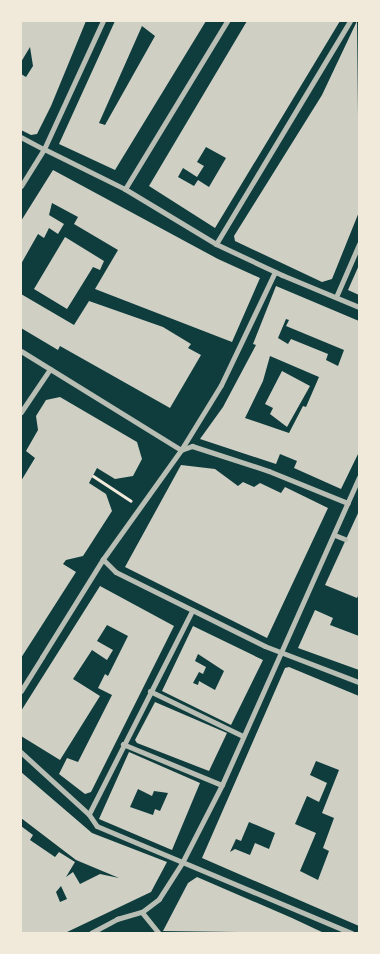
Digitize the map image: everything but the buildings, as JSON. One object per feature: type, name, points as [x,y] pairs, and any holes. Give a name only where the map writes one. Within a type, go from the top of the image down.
[{"type":"street","points":[[21,186],[44,149],[104,21]]},
{"type":"street","points":[[125,189],[227,21]]},
{"type":"street","points":[[216,244],[350,21]]},
{"type":"street","points":[[21,137],[125,189],[216,244],[275,272],[359,307]]},
{"type":"street","points":[[336,297],[359,244]]},
{"type":"street","points":[[21,691],[103,559],[181,450],[239,351],[275,272]]},
{"type":"street","points":[[21,351],[181,450]]},
{"type":"street","points":[[21,412],[50,369]]},
{"type":"street","points":[[181,450],[192,446],[268,471],[348,503]]},
{"type":"street","points":[[92,933],[117,919],[142,912],[159,899],[182,863],[222,785],[359,478]]},
{"type":"street","points":[[335,534],[346,539]]},
{"type":"street","points":[[103,559],[116,572],[192,611],[282,654],[359,682]]},
{"type":"street","points":[[89,814],[192,611]]},
{"type":"street","points":[[150,691],[243,736]]},
{"type":"street","points":[[124,744],[222,785]]},
{"type":"street","points":[[21,752],[89,814],[97,826],[351,933]]},
{"type":"street","points":[[142,912],[159,933]]},
{"type":"path","points":[[93,476],[121,494]]}]
